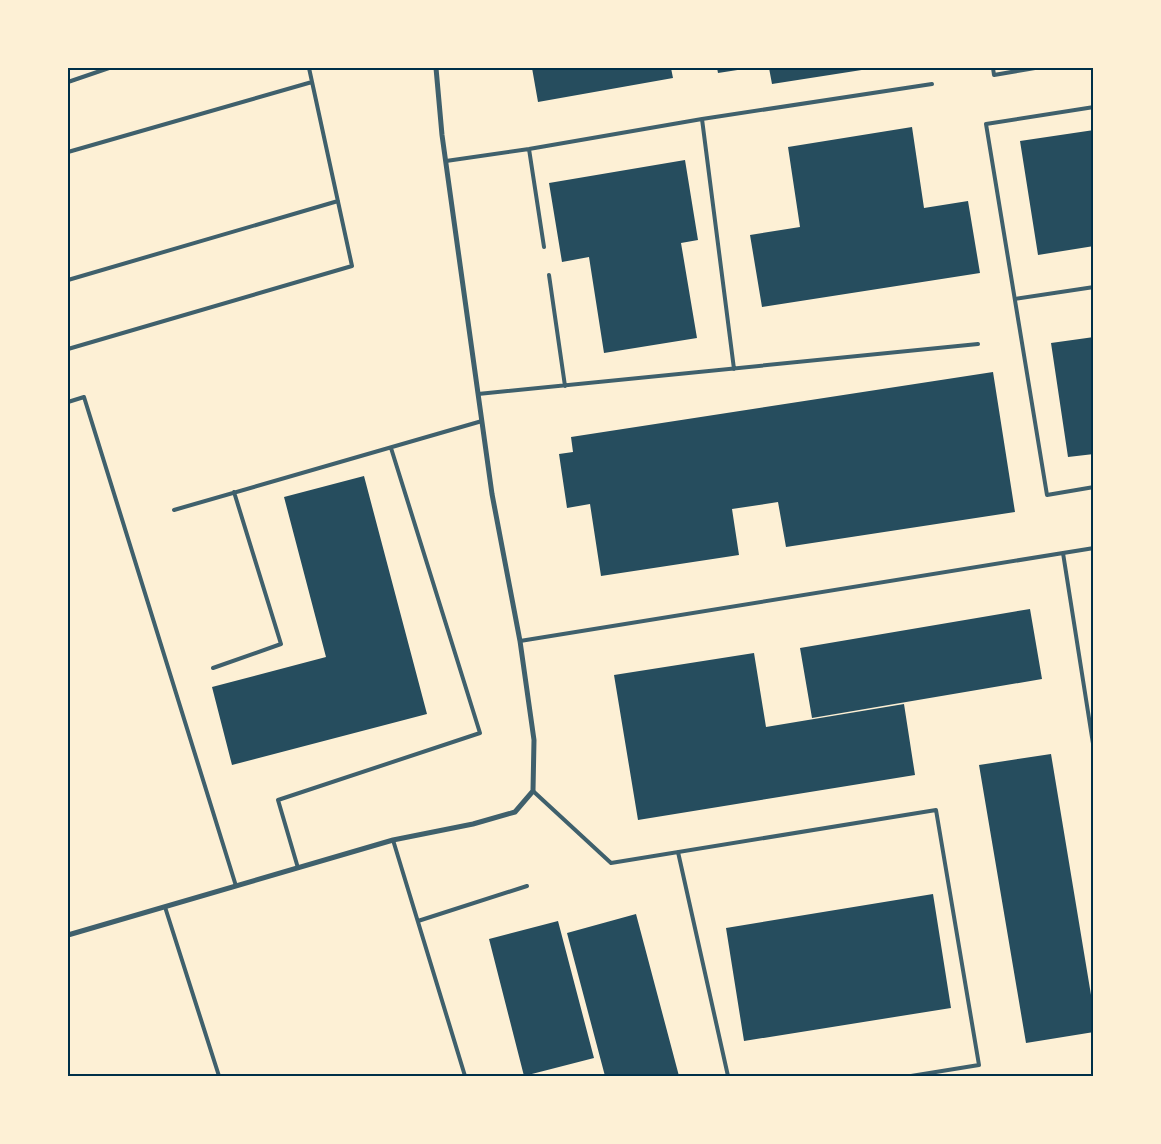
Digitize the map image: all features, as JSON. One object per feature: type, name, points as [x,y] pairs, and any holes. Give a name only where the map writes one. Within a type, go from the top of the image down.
[{"type":"street","points":[[68,935],[393,840],[473,824],[515,812],[533,791],[534,740],[520,641],[492,494],[446,160],[436,68]]},
{"type":"lane","points":[[68,82],[109,68]]},
{"type":"lane","points":[[68,349],[352,266],[309,68]]},
{"type":"lane","points":[[992,68],[994,75],[1035,68]]},
{"type":"lane","points":[[68,152],[312,82]]},
{"type":"lane","points":[[446,160],[529,149],[702,119],[932,84]]},
{"type":"lane","points":[[1094,107],[986,124],[1047,495],[1094,487]]},
{"type":"lane","points":[[702,119],[734,368]]},
{"type":"lane","points":[[529,149],[544,247]]},
{"type":"lane","points":[[68,280],[338,201]]},
{"type":"lane","points":[[549,275],[565,386]]},
{"type":"lane","points":[[1015,300],[1094,287]]},
{"type":"lane","points":[[478,394],[978,344]]},
{"type":"lane","points":[[68,402],[84,397],[236,886]]},
{"type":"lane","points":[[174,510],[482,421]]},
{"type":"lane","points":[[298,868],[278,800],[480,733],[391,448]]},
{"type":"lane","points":[[213,668],[281,644],[234,492]]},
{"type":"lane","points":[[520,641],[1094,548]]},
{"type":"lane","points":[[1063,553],[1094,750]]},
{"type":"lane","points":[[533,791],[611,863],[936,810],[979,1065],[912,1076]]},
{"type":"lane","points":[[393,840],[465,1076]]},
{"type":"lane","points":[[678,852],[728,1076]]},
{"type":"lane","points":[[418,921],[527,886]]},
{"type":"lane","points":[[165,906],[219,1076]]},
{"type":"building","points":[[532,68],[671,68],[673,78],[538,102]]},
{"type":"building","points":[[717,68],[744,68],[744,69],[718,73]]},
{"type":"building","points":[[769,68],[868,68],[868,69],[772,84]]},
{"type":"building","points":[[912,127],[924,208],[968,201],[980,273],[762,307],[750,235],[800,227],[788,147]]},
{"type":"building","points":[[1094,130],[1094,246],[1038,255],[1020,141]]},
{"type":"building","points":[[685,160],[698,240],[681,243],[697,338],[604,353],[589,257],[562,262],[549,183]]},
{"type":"building","points":[[1094,337],[1094,454],[1068,457],[1051,343]]},
{"type":"building","points":[[993,372],[1015,512],[786,547],[778,502],[732,509],[739,555],[601,576],[590,504],[567,508],[559,454],[573,452],[571,437]]},
{"type":"building","points":[[364,476],[427,714],[232,765],[212,687],[326,657],[284,497]]},
{"type":"building","points":[[1030,609],[1042,679],[812,718],[800,648]]},
{"type":"building","points":[[754,653],[766,727],[904,704],[915,775],[638,820],[614,675]]},
{"type":"building","points":[[1051,754],[1094,1013],[1094,1032],[1026,1043],[979,765]]},
{"type":"building","points":[[933,894],[951,1008],[744,1041],[726,928]]},
{"type":"building","points":[[636,914],[679,1076],[605,1076],[567,933]]},
{"type":"building","points":[[558,921],[594,1058],[524,1076],[489,939]]}]
